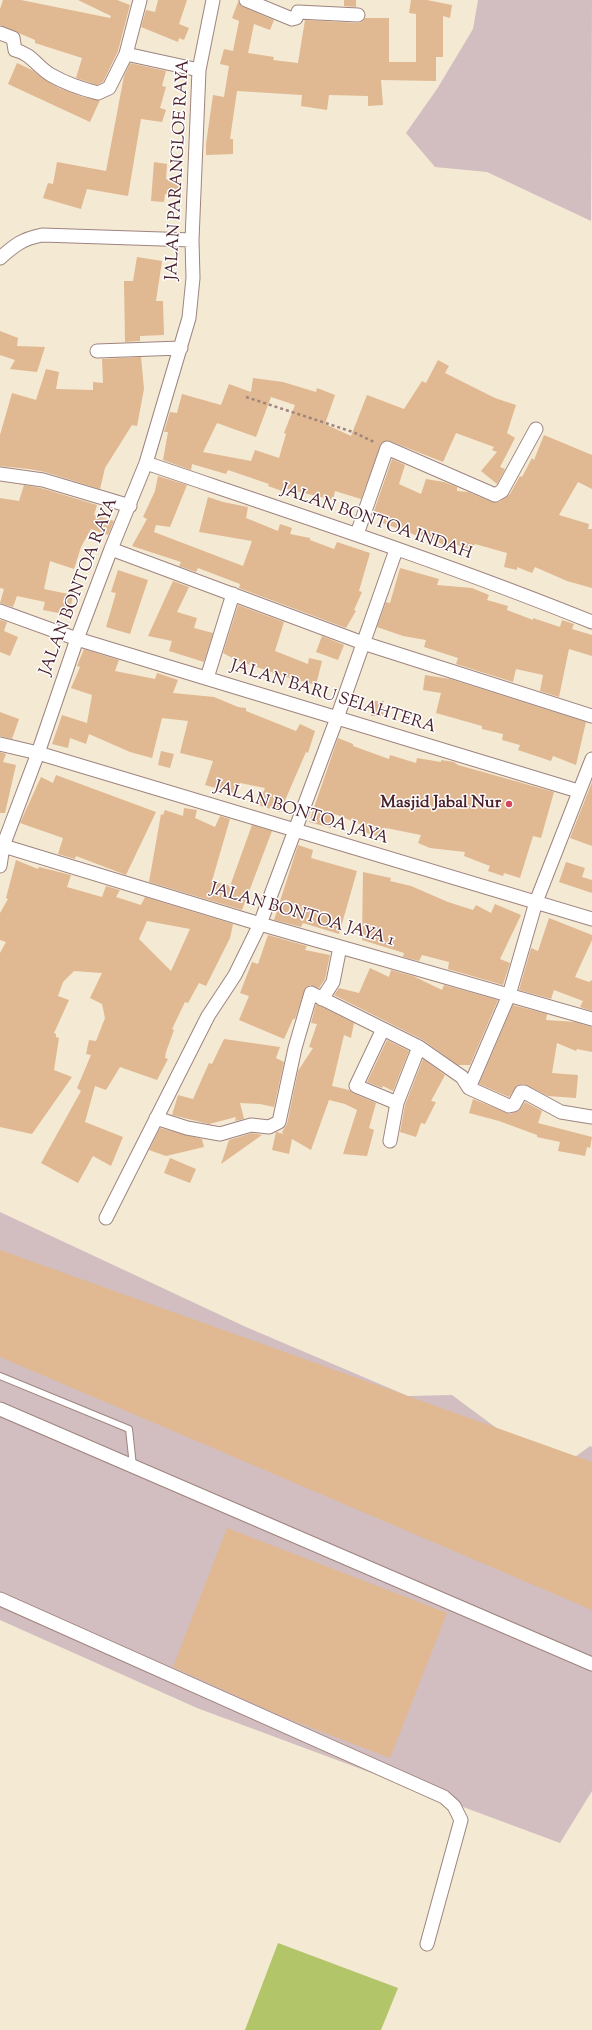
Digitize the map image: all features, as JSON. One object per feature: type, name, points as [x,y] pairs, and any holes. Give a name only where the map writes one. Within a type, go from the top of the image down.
[{"type":"street","points":[[0,33],[13,38],[15,50],[24,52],[49,74],[98,93],[109,88],[126,54],[140,0]]},
{"type":"street","name":"JALAN PARANGLOE RAYA","points":[[189,318],[193,278],[192,240],[199,70],[213,0]]},
{"type":"street","points":[[246,0],[292,19],[296,18],[298,12],[358,15]]},
{"type":"street","points":[[126,54],[199,70]]},
{"type":"street","points":[[0,258],[16,244],[26,238],[42,235],[192,240]]},
{"type":"street","name":"JALAN BONTOA RAYA","points":[[0,866],[1,846],[38,753],[77,639],[111,548],[130,506],[146,463],[189,318]]},
{"type":"street","points":[[97,351],[181,348]]},
{"type":"street","points":[[357,534],[387,448],[495,495],[502,491],[536,429]]},
{"type":"street","name":"JALAN BONTOA INDAH","points":[[146,463],[357,534],[396,550],[513,590],[592,622]]},
{"type":"street","points":[[0,474],[43,480],[130,506]]},
{"type":"street","points":[[111,548],[363,643],[592,716]]},
{"type":"street","points":[[106,1218],[208,1016],[235,975],[260,924],[337,718],[396,550]]},
{"type":"street","points":[[207,678],[233,594]]},
{"type":"street","name":"JALAN BARU SEIAHTERA","points":[[0,611],[77,639],[578,791]]},
{"type":"street","name":"JALAN BONTOA JAYA","points":[[0,744],[38,753],[294,831],[592,919]]},
{"type":"street","points":[[469,1088],[509,995],[536,902],[578,791],[592,759]]},
{"type":"street","name":"JALAN BONTOA JAYA 1","points":[[1,846],[260,924],[592,1019]]},
{"type":"street","points":[[322,999],[333,982],[340,947]]},
{"type":"street","points":[[156,1118],[192,1129],[220,1134],[251,1125],[269,1127],[280,1122],[295,1048],[311,993],[419,1047],[462,1077],[469,1088],[509,1106],[514,1105],[521,1092],[524,1092],[561,1112],[592,1117]]},
{"type":"street","points":[[383,1029],[356,1086],[397,1103]]},
{"type":"street","points":[[390,1141],[397,1103],[419,1047]]},
{"type":"street","points":[[0,1409],[592,1664]]},
{"type":"street","points":[[0,1599],[444,1797],[454,1806],[461,1820],[426,1944]]},
{"type":"lane","points":[[0,1376],[129,1429],[133,1466]]},
{"type":"path","points":[[246,397],[353,432],[387,448]]},
{"type":"shaded area","points":[[478,0],[592,0],[591,221],[487,172],[435,167],[406,133],[437,89],[473,29]]},
{"type":"shaded area","points":[[0,1212],[246,1327],[408,1396],[452,1395],[526,1450],[564,1465],[590,1446],[592,1447],[592,1791],[560,1843],[197,1708],[0,1620]]},
{"type":"green space","points":[[278,1943],[398,1988],[381,2030],[245,2030]]},
{"type":"building","points":[[3,0],[21,0],[110,18],[111,16],[78,0],[117,0],[130,5],[118,51],[103,82],[97,85],[76,78],[82,58],[35,43],[35,40],[0,25],[0,9]]},
{"type":"building","points":[[158,0],[187,0],[179,24],[189,28],[184,40],[179,38],[178,42],[141,27],[146,10],[155,12]]},
{"type":"building","points":[[344,0],[356,0],[356,7],[344,6]]},
{"type":"building","points":[[411,0],[427,0],[452,5],[450,18],[443,16],[443,57],[436,57],[436,81],[381,80],[383,105],[368,106],[368,96],[329,95],[327,110],[301,106],[302,95],[237,91],[230,139],[233,139],[233,154],[206,155],[206,144],[213,95],[224,97],[229,66],[220,64],[224,49],[233,51],[239,21],[232,18],[238,2],[243,7],[274,20],[270,30],[254,24],[248,53],[274,57],[273,60],[298,63],[305,20],[358,23],[362,22],[365,18],[389,18],[389,62],[416,62],[416,14],[409,13]]},
{"type":"building","points":[[17,63],[32,70],[59,88],[83,97],[100,100],[90,122],[8,84]]},
{"type":"building","points":[[130,63],[166,71],[162,86],[166,87],[160,108],[166,110],[162,122],[141,119],[128,196],[87,189],[81,209],[43,198],[48,183],[53,184],[57,162],[106,171],[124,76]]},
{"type":"building","points":[[154,162],[167,164],[166,179],[180,181],[178,196],[165,194],[164,202],[151,201]]},
{"type":"building","points":[[137,257],[162,261],[156,301],[163,301],[164,335],[140,336],[140,341],[125,342],[124,281],[133,281]]},
{"type":"building","points":[[0,331],[18,338],[17,346],[45,347],[37,372],[10,369],[15,360],[0,355]]},
{"type":"building","points":[[141,357],[144,389],[137,426],[132,425],[105,468],[100,489],[45,472],[0,466],[0,435],[12,393],[36,400],[46,369],[59,372],[56,389],[93,390],[93,382],[103,383],[102,359]]},
{"type":"building","points":[[438,360],[449,366],[445,373],[495,398],[516,405],[507,433],[515,438],[500,467],[505,469],[497,484],[481,471],[497,452],[492,450],[494,447],[456,433],[443,462],[390,441],[382,442],[361,499],[335,491],[333,500],[283,488],[282,491],[268,486],[269,484],[228,470],[226,474],[192,464],[191,470],[163,460],[168,432],[164,432],[170,412],[177,413],[182,394],[221,405],[229,384],[251,392],[253,378],[283,382],[316,392],[317,388],[335,395],[325,424],[351,436],[367,395],[404,409],[422,381],[426,383]],"holes":[[[271,397],[295,405],[284,433],[286,434],[279,458],[255,450],[251,461],[203,452],[217,423],[256,437]]]},
{"type":"building","points":[[544,435],[592,455],[592,489],[578,482],[559,515],[589,524],[588,529],[592,529],[592,588],[567,581],[535,567],[532,573],[517,567],[517,570],[504,567],[507,553],[475,544],[472,550],[454,544],[452,548],[418,534],[418,536],[380,522],[384,515],[374,511],[392,459],[405,465],[399,484],[421,494],[426,479],[444,482],[457,487],[457,491],[468,492],[492,502],[499,502],[510,494],[520,476],[522,477],[532,458],[534,460]]},
{"type":"building","points":[[158,476],[187,485],[170,527],[156,525],[154,532],[243,566],[252,541],[199,532],[208,497],[223,502],[248,507],[246,518],[278,531],[280,524],[292,528],[290,534],[310,538],[310,540],[334,549],[337,542],[370,553],[359,591],[362,592],[354,610],[356,611],[346,628],[239,588],[240,584],[198,568],[196,572],[179,566],[181,562],[132,546],[147,519],[143,517],[155,491]]},
{"type":"building","points":[[24,485],[41,488],[97,505],[94,515],[114,521],[108,535],[91,529],[81,547],[74,569],[50,561],[44,589],[73,595],[69,615],[43,610],[45,602],[17,596],[13,607],[0,603],[4,589],[0,588],[0,498],[19,501]]},
{"type":"building","points":[[400,568],[439,579],[437,585],[472,588],[489,595],[487,600],[508,606],[507,610],[533,620],[533,618],[560,627],[562,620],[574,624],[572,629],[592,635],[592,656],[569,649],[559,697],[540,691],[543,675],[516,669],[513,682],[456,664],[458,658],[424,647],[426,640],[403,636],[377,627],[386,602],[390,603]]},
{"type":"building","points":[[118,570],[148,580],[130,634],[106,627],[116,593],[111,592]]},
{"type":"building","points":[[173,581],[189,587],[177,612],[197,618],[194,628],[213,633],[204,662],[169,651],[172,641],[148,636]]},
{"type":"building","points":[[238,605],[284,622],[275,651],[308,664],[309,658],[322,661],[316,685],[283,676],[236,660],[223,653]]},
{"type":"building","points":[[0,620],[7,622],[4,631],[18,637],[10,656],[0,652]]},
{"type":"building","points":[[322,636],[344,645],[338,660],[316,652]]},
{"type":"building","points":[[84,649],[119,660],[115,671],[155,679],[157,673],[178,680],[173,693],[214,697],[238,707],[246,708],[246,711],[296,731],[300,724],[315,731],[308,753],[306,752],[280,812],[258,805],[265,788],[240,783],[237,794],[205,785],[213,761],[180,753],[188,721],[162,718],[152,758],[130,752],[89,734],[86,744],[70,738],[68,748],[52,744],[62,715],[87,723],[92,695],[71,688],[80,667],[77,666]]},
{"type":"building","points":[[425,675],[450,679],[586,722],[576,765],[553,756],[551,761],[518,750],[520,745],[502,740],[503,734],[482,729],[482,726],[436,713],[441,693],[423,690]]},
{"type":"building","points":[[371,701],[384,701],[383,716],[371,716]]},
{"type":"building","points":[[0,712],[19,719],[12,739],[0,736]]},
{"type":"building","points":[[338,738],[353,744],[353,746],[389,759],[390,755],[416,763],[417,758],[441,762],[441,760],[454,762],[458,765],[554,792],[541,838],[533,836],[520,878],[504,873],[503,876],[488,871],[490,866],[464,856],[465,852],[430,848],[418,843],[421,835],[386,828],[382,838],[360,831],[362,825],[335,814],[331,828],[309,822]]},
{"type":"building","points":[[161,751],[174,754],[170,768],[158,765]]},
{"type":"building","points":[[0,752],[6,754],[3,762],[16,765],[5,813],[0,813]]},
{"type":"building","points":[[56,775],[156,812],[126,875],[76,856],[75,859],[58,854],[63,838],[20,823],[41,777],[53,783]]},
{"type":"building","points":[[592,782],[592,846],[570,838]]},
{"type":"building","points":[[184,808],[197,810],[195,818],[215,827],[220,816],[230,819],[212,881],[230,886],[252,825],[272,831],[242,910],[149,882],[161,814],[163,815],[165,810],[183,816]]},
{"type":"building","points":[[298,845],[313,850],[311,858],[357,871],[339,934],[303,923],[301,927],[274,920]]},
{"type":"building","points":[[16,860],[38,869],[39,867],[71,875],[67,887],[102,897],[106,886],[120,890],[116,897],[141,905],[145,897],[233,924],[230,938],[206,986],[199,983],[188,1003],[185,1002],[172,1029],[174,1030],[165,1058],[168,1059],[157,1080],[120,1067],[106,1090],[95,1086],[85,1122],[123,1137],[111,1166],[93,1156],[78,1183],[41,1163],[81,1091],[77,1088],[91,1055],[86,1054],[89,1040],[96,1041],[105,1018],[102,1004],[90,998],[102,973],[74,971],[63,982],[58,996],[69,1000],[54,1033],[56,1034],[56,1037],[59,1038],[54,1070],[72,1077],[32,1134],[0,1127],[0,953],[6,942],[0,940],[0,913],[8,899],[6,898]],"holes":[[[147,921],[190,929],[171,971],[139,939]]]},
{"type":"building","points":[[566,862],[585,868],[582,877],[592,880],[592,893],[559,882]]},
{"type":"building","points":[[363,872],[391,878],[390,881],[411,886],[448,902],[473,910],[476,905],[491,913],[495,904],[521,915],[500,959],[510,963],[503,985],[448,969],[449,962],[422,955],[419,961],[403,957],[404,953],[362,940]]},
{"type":"building","points":[[549,918],[592,935],[592,940],[575,977],[589,982],[592,980],[592,1011],[580,1007],[583,1001],[554,990],[551,999],[519,990],[531,948],[538,951]]},
{"type":"building","points":[[268,935],[307,946],[305,950],[330,955],[325,979],[319,988],[310,985],[306,987],[295,1019],[293,1019],[284,1039],[239,1020],[249,996],[240,993],[252,962],[258,964]]},
{"type":"building","points":[[370,968],[389,977],[391,970],[413,976],[442,990],[444,985],[498,1000],[470,1065],[458,1065],[423,1040],[334,995],[339,988],[359,993]]},
{"type":"building","points":[[316,1004],[354,1023],[351,1038],[344,1035],[332,1086],[349,1090],[376,1103],[369,1128],[374,1130],[367,1156],[343,1154],[357,1110],[345,1104],[329,1100],[311,1150],[292,1139],[289,1154],[272,1150],[276,1132],[284,1134],[282,1132],[287,1124],[298,1071],[313,1048],[309,1047],[317,1024],[311,1023]]},
{"type":"building","points":[[513,1005],[547,1014],[546,1020],[575,1022],[592,1027],[592,1052],[577,1049],[576,1051],[557,1043],[552,1073],[578,1075],[576,1098],[548,1096],[524,1084],[517,1085],[509,1097],[479,1084]]},
{"type":"building","points":[[224,1039],[280,1047],[276,1058],[284,1062],[274,1107],[260,1104],[240,1103],[244,1119],[235,1121],[236,1117],[209,1124],[172,1115],[178,1095],[193,1099],[209,1063],[212,1064]]},
{"type":"building","points":[[387,1040],[409,1051],[393,1091],[383,1086],[382,1088],[367,1082]]},
{"type":"building","points":[[423,1059],[445,1075],[431,1101],[436,1102],[425,1124],[421,1123],[416,1137],[400,1132],[405,1105]]},
{"type":"building","points":[[473,1099],[510,1114],[519,1111],[525,1102],[542,1111],[538,1123],[592,1137],[590,1148],[587,1147],[585,1156],[558,1151],[560,1142],[537,1137],[537,1135],[499,1121],[469,1113]]},
{"type":"building","points":[[160,1128],[202,1139],[204,1147],[166,1156],[149,1150]]},
{"type":"building","points":[[252,1133],[262,1135],[221,1164],[229,1140]]},
{"type":"building","points":[[170,1158],[196,1169],[190,1183],[164,1173]]},
{"type":"building","points":[[0,1250],[592,1462],[592,1610],[0,1357]]},
{"type":"building","points":[[227,1528],[447,1613],[390,1758],[286,1718],[173,1667]]},
{"type":"place","name":"Masjid Jabal Nur","points":[[509,804]]}]
